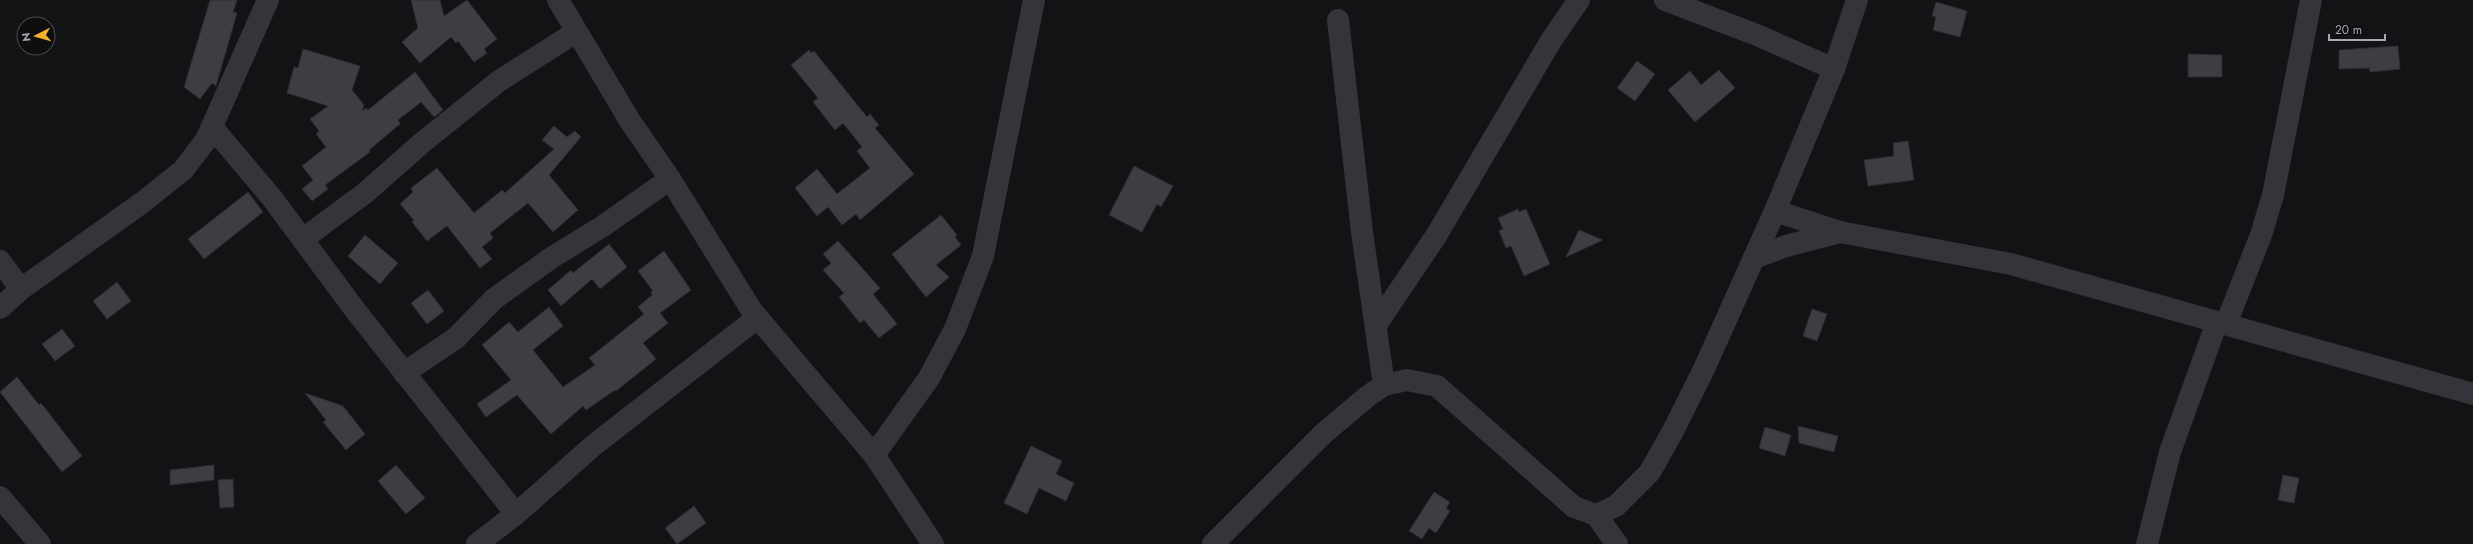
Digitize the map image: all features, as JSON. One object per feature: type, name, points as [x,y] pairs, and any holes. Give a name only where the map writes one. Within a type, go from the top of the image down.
[{"type":"street","points":[[0,308],[22,289],[144,202],[183,170],[206,140],[268,0]]},
{"type":"street","points":[[558,0],[630,121],[670,179],[758,318],[874,455],[932,544]]},
{"type":"street","points":[[874,455],[929,378],[955,329],[983,256],[1034,0]]},
{"type":"street","points":[[1376,325],[1436,236],[1552,39],[1579,0]]},
{"type":"street","points":[[1665,0],[1757,35],[1834,68]]},
{"type":"street","points":[[1596,515],[1616,506],[1650,472],[1703,371],[1775,211],[1834,68],[1857,0]]},
{"type":"street","points":[[2147,544],[2170,452],[2196,377],[2258,242],[2273,195],[2311,0]]},
{"type":"street","points":[[1338,20],[1352,153],[1384,385]]},
{"type":"street","points":[[303,239],[365,193],[423,142],[499,82],[576,32]]},
{"type":"street","points":[[212,127],[272,198],[404,373],[516,514]]},
{"type":"street","points":[[404,373],[456,338],[494,299],[551,258],[603,226],[670,179]]},
{"type":"street","points":[[1775,211],[1840,232],[2011,264],[2473,394]]},
{"type":"street","points":[[1754,258],[1786,246],[1840,232]]},
{"type":"street","points":[[0,261],[22,289]]},
{"type":"street","points":[[477,544],[516,514],[594,446],[758,318]]},
{"type":"street","points":[[1213,544],[1324,433],[1384,385],[1407,380],[1436,386],[1574,507],[1596,515],[1617,544]]},
{"type":"street","points":[[0,497],[40,544]]},
{"type":"building","points":[[210,0],[237,0],[233,12],[237,13],[216,86],[212,83],[200,99],[184,87]]},
{"type":"building","points":[[411,0],[440,0],[444,16],[467,0],[497,39],[484,49],[487,53],[474,62],[458,41],[456,43],[451,37],[420,63],[402,42],[418,28]]},
{"type":"building","points":[[1936,2],[1967,11],[1960,37],[1933,30],[1936,17],[1932,16]]},
{"type":"building","points":[[2398,46],[2400,69],[2370,72],[2369,68],[2339,69],[2339,50]]},
{"type":"building","points":[[303,49],[360,66],[352,90],[364,105],[362,111],[366,108],[368,110],[415,72],[443,110],[434,117],[421,102],[398,120],[400,124],[369,150],[370,152],[325,185],[328,189],[312,201],[302,189],[313,180],[302,166],[326,147],[316,134],[319,131],[310,119],[328,106],[287,93],[294,67],[298,68]]},
{"type":"building","points":[[809,50],[811,53],[814,51],[867,117],[870,114],[879,125],[875,128],[914,174],[860,220],[856,214],[842,225],[828,207],[817,216],[795,188],[817,169],[837,194],[870,168],[857,151],[862,147],[843,123],[835,130],[813,102],[818,98],[791,65]]},
{"type":"building","points":[[2188,54],[2222,55],[2222,77],[2188,77]]},
{"type":"building","points":[[1637,61],[1655,74],[1635,101],[1617,88]]},
{"type":"building","points":[[1719,70],[1735,88],[1695,122],[1668,90],[1690,71],[1701,85]]},
{"type":"building","points":[[554,126],[567,137],[575,131],[581,137],[549,175],[578,210],[553,232],[528,203],[490,233],[493,238],[482,247],[492,259],[480,268],[447,226],[427,241],[412,222],[414,220],[400,204],[413,192],[411,188],[437,168],[474,213],[502,190],[505,193],[554,149],[542,140]]},
{"type":"building","points":[[1908,141],[1914,180],[1868,186],[1864,160],[1894,156],[1893,143]]},
{"type":"building","points":[[1134,166],[1173,186],[1161,207],[1157,204],[1142,232],[1109,215]]},
{"type":"building","points":[[248,192],[263,212],[204,259],[188,239]]},
{"type":"building","points":[[1518,209],[1519,212],[1526,209],[1550,264],[1524,276],[1511,246],[1506,248],[1499,231],[1503,229],[1498,218]]},
{"type":"building","points":[[941,215],[957,235],[955,237],[961,245],[936,265],[949,277],[926,297],[892,254]]},
{"type":"building","points":[[1579,230],[1603,240],[1566,257]]},
{"type":"building","points":[[365,235],[398,263],[380,284],[348,256]]},
{"type":"building","points":[[838,241],[880,288],[873,294],[897,324],[879,338],[864,320],[860,323],[839,297],[844,293],[823,270],[831,263],[823,254]]},
{"type":"building","points":[[609,244],[627,267],[600,289],[592,279],[561,306],[548,290],[571,270],[573,273]]},
{"type":"building","points":[[664,251],[691,290],[660,313],[668,323],[643,343],[656,359],[616,391],[615,390],[586,410],[583,406],[551,434],[517,395],[486,417],[477,404],[511,380],[482,345],[509,322],[518,332],[549,307],[563,326],[533,350],[563,387],[595,365],[589,358],[644,314],[638,307],[652,295],[651,292],[653,291],[638,271]]},
{"type":"building","points":[[117,282],[131,301],[107,319],[93,301]]},
{"type":"building","points":[[428,290],[444,311],[427,324],[411,303]]},
{"type":"building","points":[[1812,309],[1827,314],[1817,341],[1803,336]]},
{"type":"building","points":[[62,329],[75,346],[55,361],[42,344]]},
{"type":"building","points":[[17,377],[39,405],[41,403],[82,456],[62,472],[0,392]]},
{"type":"building","points":[[305,393],[343,406],[365,434],[346,450],[323,422],[326,420]]},
{"type":"building","points":[[1798,426],[1838,436],[1834,452],[1799,443]]},
{"type":"building","points":[[1765,427],[1791,435],[1785,456],[1759,448]]},
{"type":"building","points":[[1031,446],[1062,461],[1056,474],[1074,483],[1066,501],[1039,488],[1027,514],[1004,503]]},
{"type":"building","points":[[214,465],[214,480],[170,485],[170,470]]},
{"type":"building","points":[[396,465],[425,498],[406,514],[378,481]]},
{"type":"building","points":[[2283,475],[2299,478],[2294,503],[2278,500]]},
{"type":"building","points":[[233,479],[234,507],[220,508],[218,480]]},
{"type":"building","points":[[1434,492],[1450,502],[1446,508],[1450,511],[1436,533],[1429,528],[1422,539],[1409,531]]},
{"type":"building","points":[[694,506],[706,523],[677,544],[665,528]]}]
